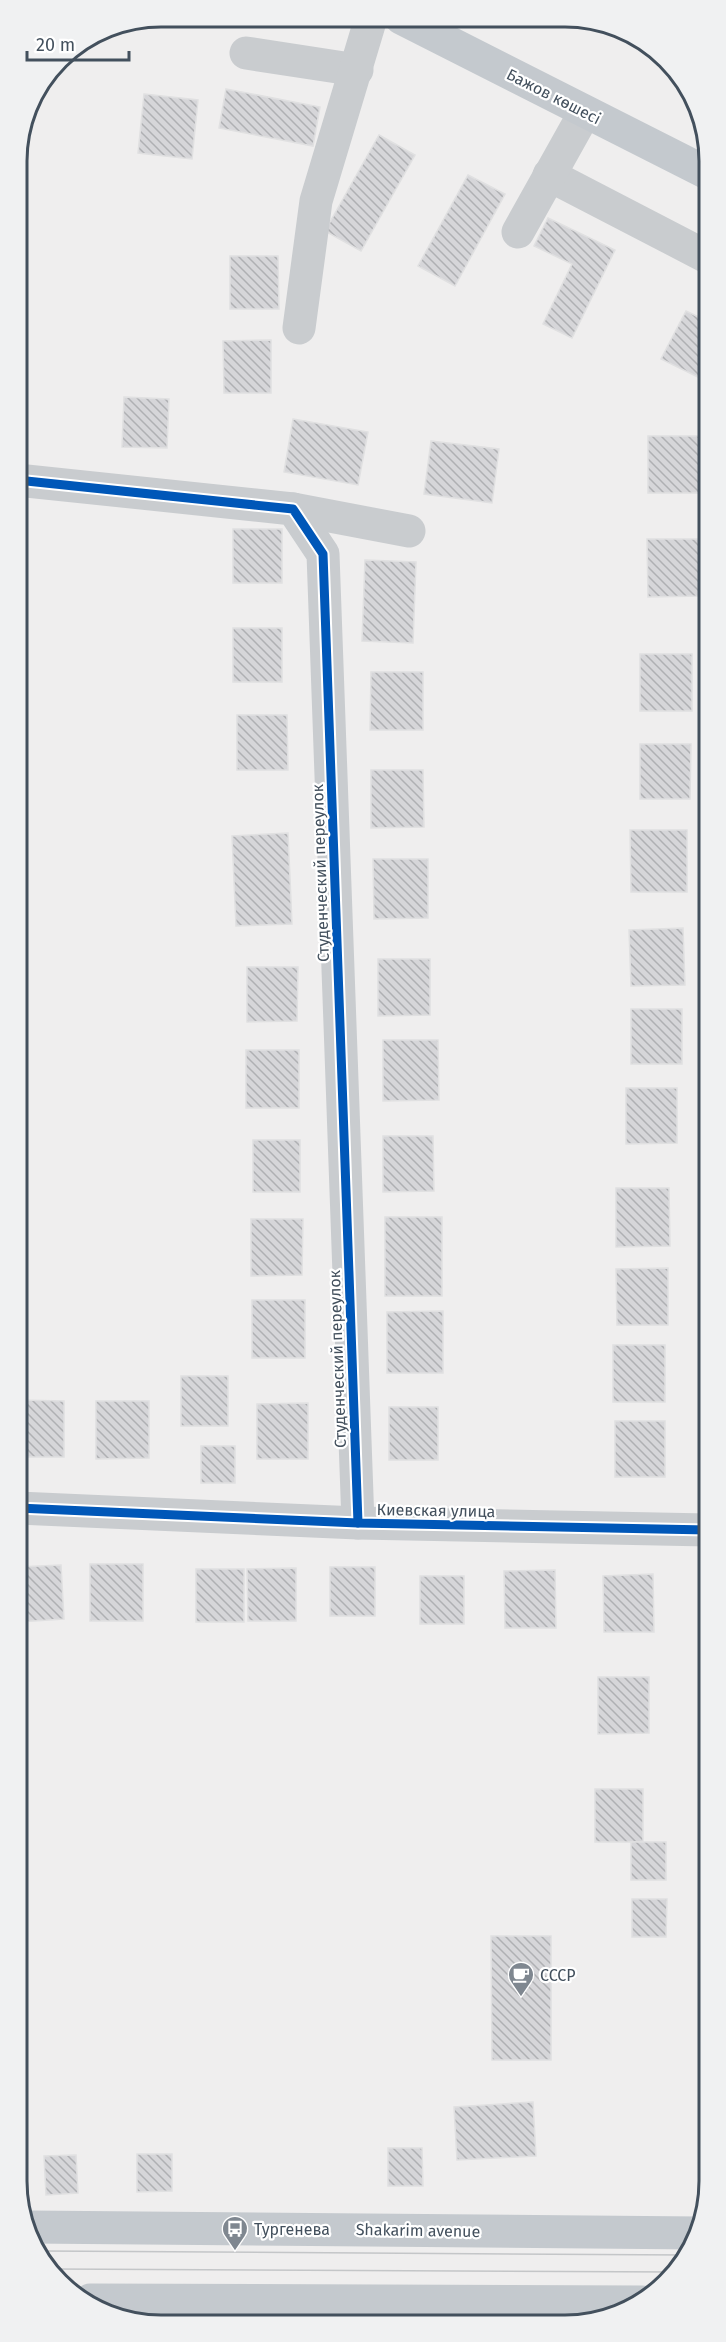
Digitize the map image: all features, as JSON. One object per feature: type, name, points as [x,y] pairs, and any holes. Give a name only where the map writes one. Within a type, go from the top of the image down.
[{"type":"main road","name":"Бажов көшесі","points":[[419,27],[699,169]]},
{"type":"main road","name":"Shakarim avenue","points":[[35,2227],[689,2233]]},
{"type":"main road","points":[[100,2300],[622,2302]]},
{"type":"street","points":[[299,328],[316,201],[369,27]]},
{"type":"street","points":[[246,53],[357,70]]},
{"type":"street","points":[[518,232],[585,112]]},
{"type":"street","points":[[549,175],[699,253]]},
{"type":"street","points":[[27,481],[293,509],[409,531]]},
{"type":"street","name":"Студенческий переулок","points":[[293,509],[323,554],[358,1523]]},
{"type":"street","name":"Киевская улица","points":[[27,1508],[358,1523],[699,1530]]},
{"type":"building","points":[[226,89],[320,107],[313,146],[219,128]]},
{"type":"building","points":[[144,94],[198,100],[192,159],[138,153]]},
{"type":"building","points":[[379,135],[415,155],[361,251],[325,231]]},
{"type":"building","points":[[468,175],[505,194],[455,286],[418,266]]},
{"type":"building","points":[[548,218],[615,250],[572,338],[543,324],[572,264],[534,246]]},
{"type":"building","points":[[230,256],[278,256],[279,309],[230,309]]},
{"type":"building","points":[[686,311],[699,317],[699,378],[661,359]]},
{"type":"building","points":[[271,340],[271,393],[224,393],[223,341]]},
{"type":"building","points":[[124,397],[169,399],[167,448],[122,447]]},
{"type":"building","points":[[293,419],[368,432],[358,485],[284,472]]},
{"type":"building","points":[[648,436],[699,436],[699,493],[648,493]]},
{"type":"building","points":[[431,441],[499,449],[492,503],[424,494]]},
{"type":"building","points":[[233,529],[282,529],[282,583],[233,583]]},
{"type":"building","points":[[647,539],[699,539],[699,596],[648,597]]},
{"type":"building","points":[[365,560],[416,562],[413,643],[362,641]]},
{"type":"building","points":[[233,628],[282,628],[282,682],[233,682]]},
{"type":"building","points":[[640,654],[692,654],[692,711],[640,711]]},
{"type":"building","points":[[371,672],[423,672],[423,730],[370,730]]},
{"type":"building","points":[[237,715],[287,715],[288,770],[237,770]]},
{"type":"building","points":[[640,744],[691,744],[690,799],[640,799]]},
{"type":"building","points":[[371,770],[423,770],[424,827],[371,828]]},
{"type":"building","points":[[630,830],[687,830],[687,892],[631,892]]},
{"type":"building","points":[[288,833],[292,924],[236,926],[232,836]]},
{"type":"building","points":[[373,859],[428,859],[428,918],[374,919]]},
{"type":"building","points":[[683,928],[685,985],[631,986],[629,930]]},
{"type":"building","points":[[378,959],[430,959],[430,1015],[378,1016]]},
{"type":"building","points":[[247,967],[298,967],[297,1021],[247,1022]]},
{"type":"building","points":[[631,1009],[682,1009],[682,1064],[631,1064]]},
{"type":"building","points":[[383,1040],[438,1040],[439,1100],[383,1101]]},
{"type":"building","points":[[246,1050],[299,1050],[299,1108],[246,1108]]},
{"type":"building","points":[[626,1088],[677,1088],[677,1143],[626,1144]]},
{"type":"building","points":[[383,1136],[433,1136],[434,1191],[383,1192]]},
{"type":"building","points":[[253,1140],[300,1140],[300,1192],[253,1192]]},
{"type":"building","points":[[616,1188],[669,1188],[670,1246],[616,1247]]},
{"type":"building","points":[[385,1217],[442,1217],[442,1296],[385,1296]]},
{"type":"building","points":[[251,1219],[303,1219],[302,1275],[251,1276]]},
{"type":"building","points":[[668,1268],[668,1325],[617,1325],[616,1269]]},
{"type":"building","points":[[252,1300],[305,1300],[305,1358],[252,1358]]},
{"type":"building","points":[[443,1311],[443,1373],[387,1373],[387,1312]]},
{"type":"building","points":[[613,1345],[665,1345],[665,1402],[613,1402]]},
{"type":"building","points":[[181,1376],[228,1376],[228,1426],[181,1426]]},
{"type":"building","points":[[27,1400],[64,1401],[64,1457],[27,1457]]},
{"type":"building","points":[[96,1401],[149,1401],[149,1458],[96,1459]]},
{"type":"building","points":[[308,1403],[308,1459],[257,1459],[257,1404]]},
{"type":"building","points":[[389,1407],[438,1407],[438,1460],[389,1460]]},
{"type":"building","points":[[615,1421],[665,1421],[665,1477],[615,1477]]},
{"type":"building","points":[[201,1446],[235,1446],[235,1483],[201,1483]]},
{"type":"building","points":[[90,1564],[143,1564],[143,1621],[90,1621]]},
{"type":"building","points":[[61,1565],[64,1619],[27,1621],[27,1567]]},
{"type":"building","points":[[330,1567],[375,1567],[375,1616],[330,1616]]},
{"type":"building","points":[[296,1568],[296,1621],[248,1621],[247,1569]]},
{"type":"building","points":[[196,1569],[244,1569],[244,1622],[196,1622]]},
{"type":"building","points":[[555,1570],[556,1628],[505,1628],[504,1571]]},
{"type":"building","points":[[653,1574],[654,1632],[604,1632],[603,1576]]},
{"type":"building","points":[[420,1576],[464,1576],[464,1624],[420,1624]]},
{"type":"building","points":[[598,1677],[649,1677],[649,1733],[598,1734]]},
{"type":"building","points":[[595,1789],[643,1789],[643,1842],[595,1842]]},
{"type":"building","points":[[631,1842],[666,1842],[666,1880],[631,1880]]},
{"type":"building","points":[[632,1899],[667,1899],[666,1937],[632,1937]]},
{"type":"building","name":"СССР","points":[[491,1936],[551,1936],[551,2060],[492,2060]]},
{"type":"building","points":[[533,2102],[536,2156],[457,2160],[454,2107]]},
{"type":"building","points":[[388,2148],[422,2148],[423,2186],[388,2186]]},
{"type":"building","points":[[137,2154],[172,2154],[172,2191],[137,2192]]},
{"type":"building","points":[[76,2155],[78,2193],[46,2195],[44,2156]]},
{"type":"tram line","points":[[48,2251],[676,2255]]},
{"type":"tram line","points":[[61,2269],[663,2272]]},
{"type":"cycle path","points":[[27,481],[293,509],[323,554],[358,1523]]},
{"type":"cycle path","points":[[27,1508],[358,1523],[699,1530]]},
{"type":"place","name":"СССР","points":[[521,1998]]},
{"type":"place","name":"Тургенева","points":[[235,2252]]}]
